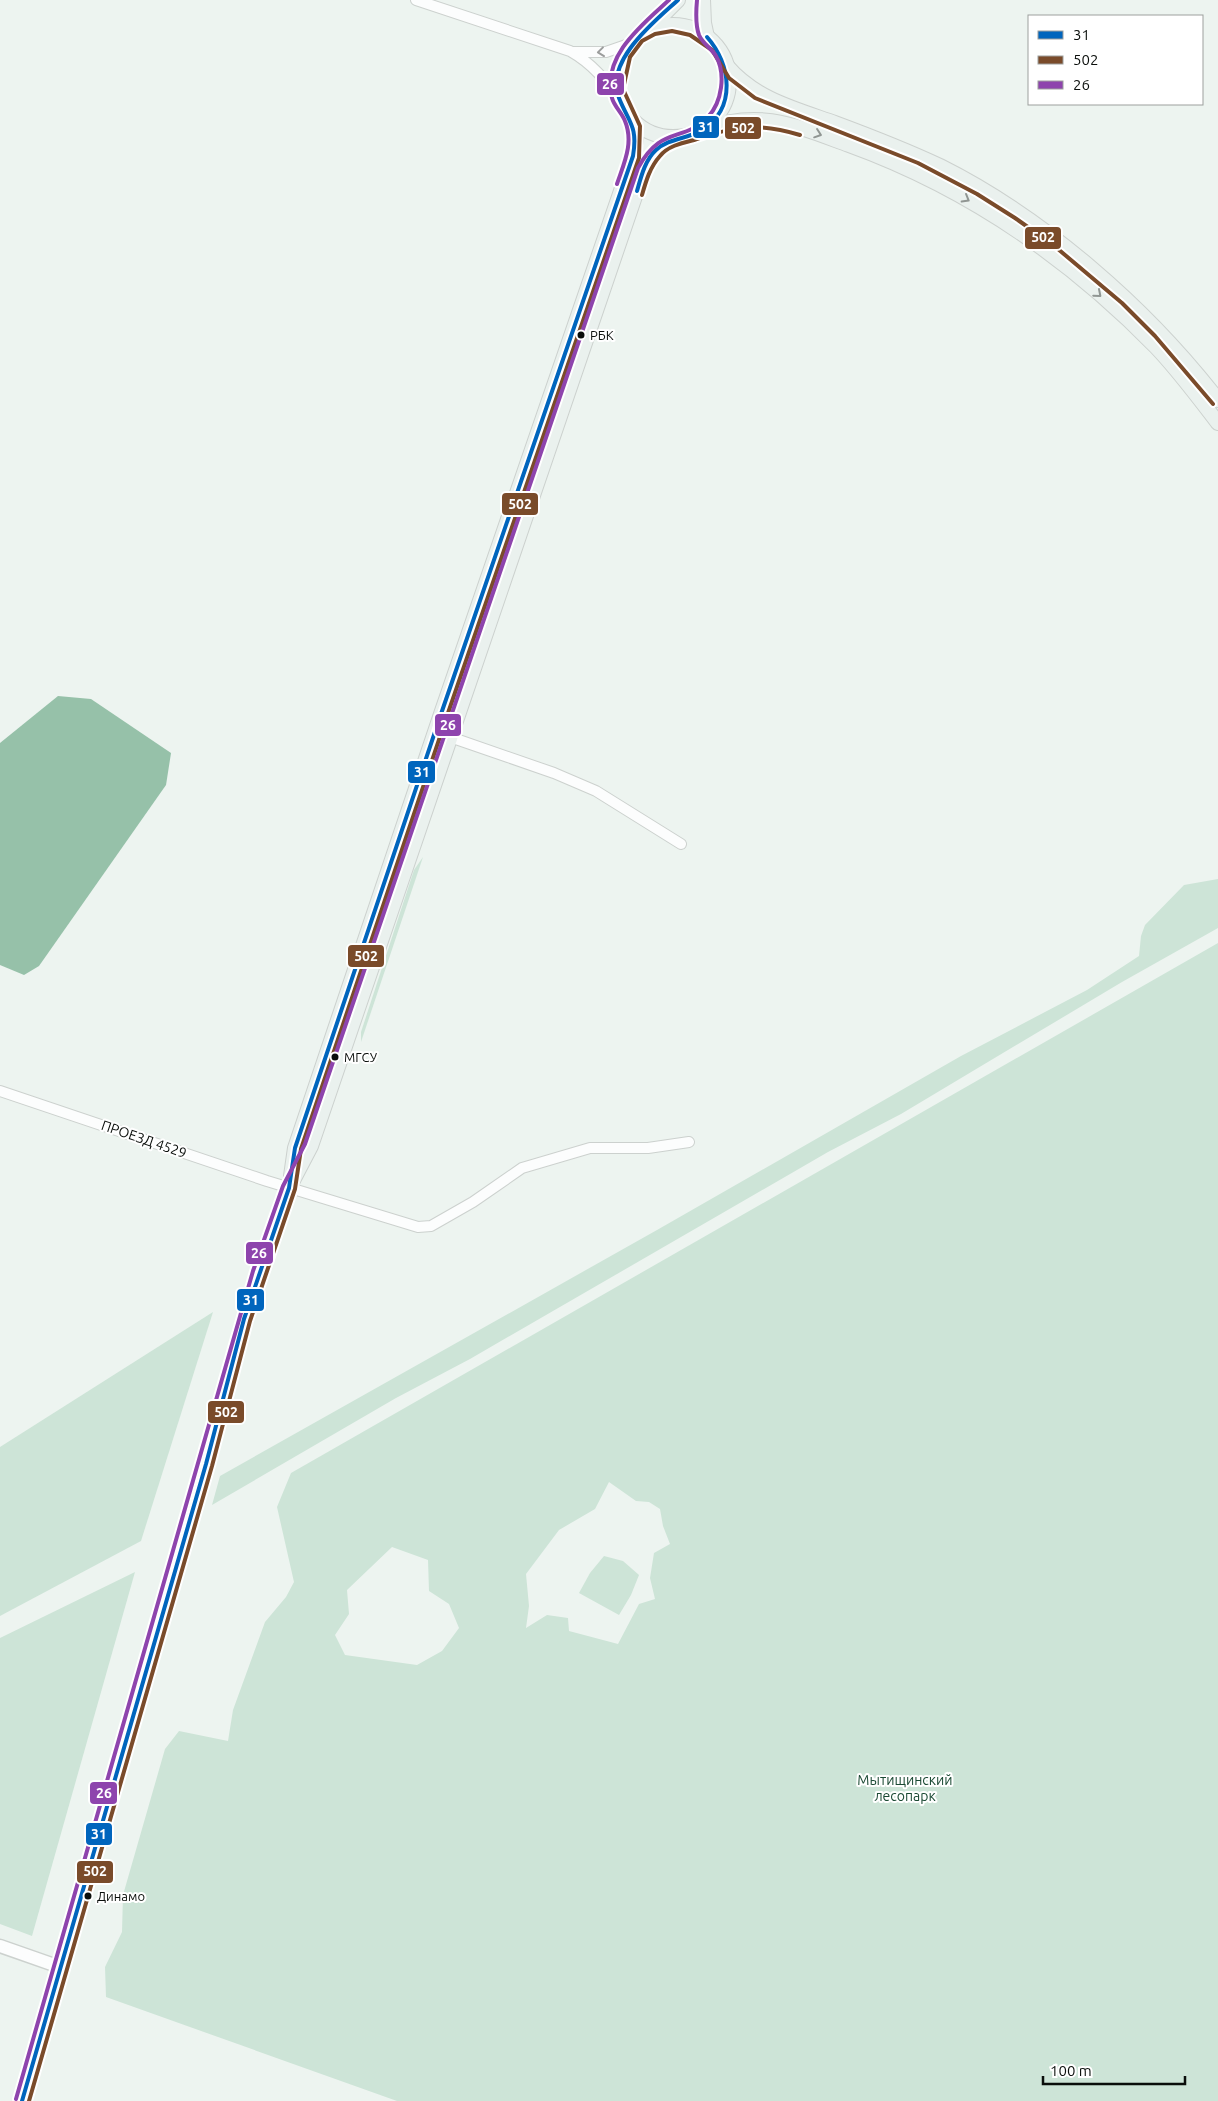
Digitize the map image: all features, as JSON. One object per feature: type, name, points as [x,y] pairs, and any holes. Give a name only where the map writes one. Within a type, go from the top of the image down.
[{"type":"main road","points":[[289,1188],[295,1148],[441,714],[633,156],[636,139],[631,119],[620,104],[617,87],[619,70],[632,43],[678,0]]},
{"type":"main road","points":[[703,0],[703,18],[708,37]]},
{"type":"main road","points":[[648,29],[661,25],[680,25],[708,37],[721,52],[727,66],[746,86],[772,100],[918,156],[960,177],[993,197],[1073,253],[1104,279],[1166,338],[1218,400]]},
{"type":"main road","points":[[703,129],[717,115],[725,98],[727,66]]},
{"type":"main road","points":[[631,119],[654,133],[680,137]]},
{"type":"main road","points":[[22,2101],[206,1464],[244,1319],[289,1188],[311,1146],[648,160],[659,148],[680,137],[703,129],[733,120],[775,120],[898,164],[983,208],[1047,252],[1124,316],[1179,372],[1218,423]]},
{"type":"street","points":[[416,0],[570,51],[601,74],[620,104]]},
{"type":"street","points":[[570,51],[606,52],[632,43]]},
{"type":"street","points":[[450,737],[554,773],[596,791],[681,844]]},
{"type":"street","name":"ПРОЕЗД 4529","points":[[0,1091],[289,1188],[418,1226],[431,1226],[473,1202],[522,1168],[590,1148],[648,1148],[689,1142]]},
{"type":"street","points":[[0,1946],[60,1967]]},
{"type":"green space","points":[[423,857],[361,1042],[361,1032],[414,870]]},
{"type":"green space","points":[[1218,879],[1218,928],[1122,982],[901,1114],[828,1152],[470,1359],[396,1398],[212,1505],[220,1476],[961,1056],[1087,990],[1139,956],[1141,936],[1145,925],[1184,885]]},
{"type":"green space","name":"Мытищинский лесопарк","points":[[1218,943],[1218,2101],[397,2101],[106,1997],[105,1967],[122,1932],[123,1895],[165,1749],[179,1731],[228,1741],[233,1710],[265,1622],[286,1597],[294,1582],[277,1507],[291,1473]],"holes":[[[609,1482],[636,1501],[649,1502],[660,1509],[663,1526],[670,1544],[654,1553],[650,1578],[655,1599],[639,1604],[618,1644],[569,1631],[568,1618],[547,1615],[526,1628],[529,1606],[526,1574],[559,1530],[595,1509]],[[392,1547],[428,1560],[429,1591],[449,1604],[459,1628],[442,1651],[417,1665],[345,1655],[335,1635],[349,1614],[347,1590]]]},
{"type":"green space","points":[[213,1312],[141,1541],[0,1616],[0,1447]]},
{"type":"green space","points":[[604,1556],[623,1561],[639,1575],[631,1595],[619,1615],[579,1593],[590,1573]]},
{"type":"green space","points":[[135,1572],[32,1936],[0,1924],[0,1638]]},
{"type":"shaded area","points":[[58,696],[91,699],[171,753],[166,785],[39,966],[24,975],[0,965],[0,743]]},
{"type":"transit line","name":"26","points":[[617,184],[625,161],[629,137],[625,121],[612,98],[610,83],[613,68],[618,55],[627,42],[669,0]]},
{"type":"transit line","name":"31","points":[[22,2101],[206,1464],[244,1319],[289,1188],[295,1148],[441,714],[633,156],[633,131],[619,98],[616,84],[619,70],[625,56],[634,43],[645,30],[678,0]]},
{"type":"transit line","name":"26","points":[[16,2099],[253,1271],[283,1186],[305,1144],[638,168],[655,146],[672,136],[699,125],[708,117],[717,104],[721,88],[721,71],[716,56],[699,35],[696,22],[697,0]]},
{"type":"transit line","name":"502","points":[[29,2101],[212,1466],[250,1321],[295,1189],[301,1149],[447,716],[639,158],[640,126],[623,89],[630,57],[642,41],[655,34],[672,31],[690,35],[712,50],[729,78],[755,98],[918,163],[977,194],[1052,244],[1122,303],[1155,336],[1213,404]]},
{"type":"transit line","name":"31","points":[[637,191],[646,164],[656,150],[667,143],[702,130],[713,121],[721,110],[727,85],[725,72],[715,48],[707,37]]},
{"type":"transit line","name":"502","points":[[642,195],[649,174],[657,160],[663,153],[676,145],[722,131],[747,127],[771,128],[800,135]]},
{"type":"place","name":"РБК","points":[[581,335]]},
{"type":"place","name":"МГСУ","points":[[335,1057]]},
{"type":"place","name":"Динамо","points":[[88,1896]]}]
